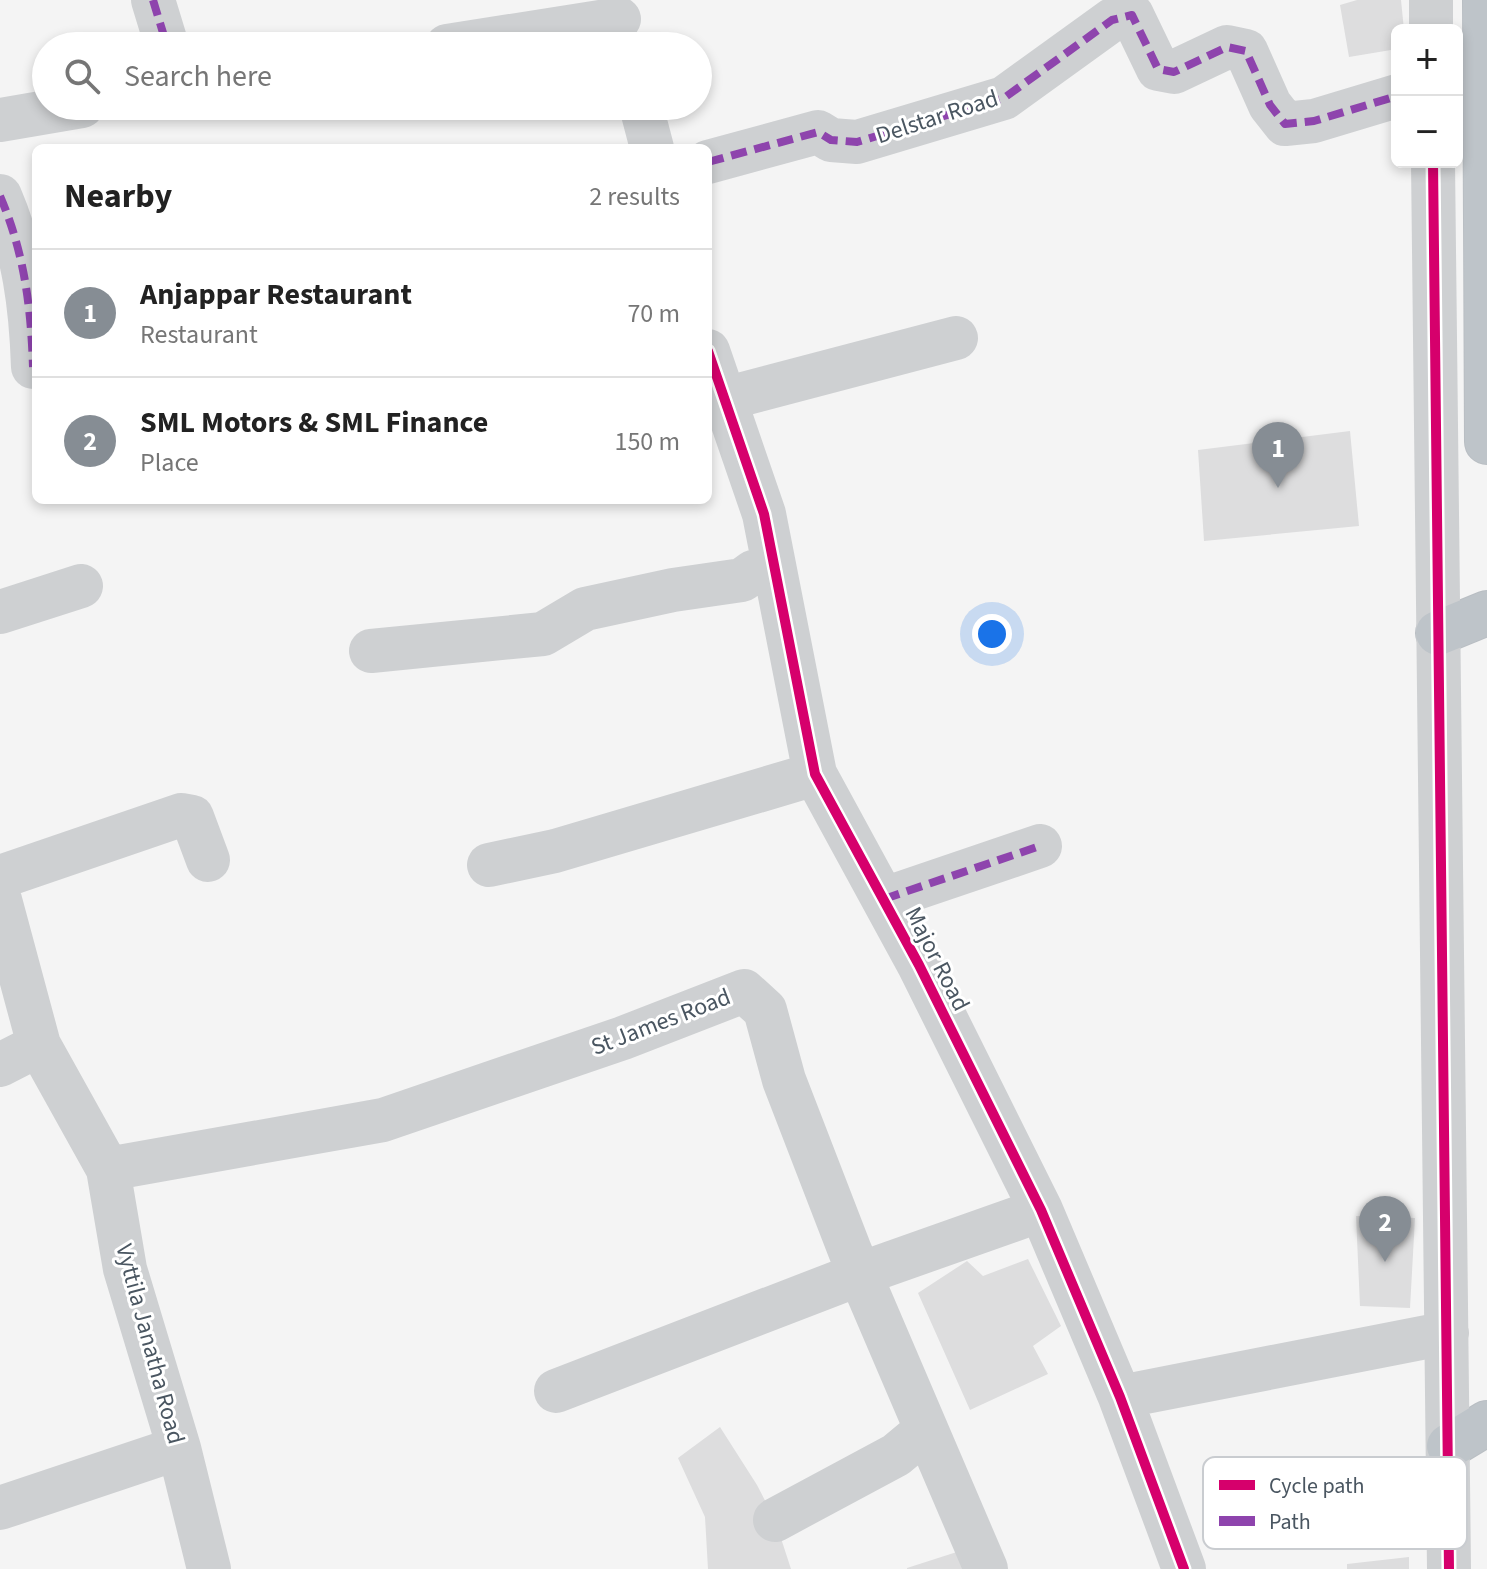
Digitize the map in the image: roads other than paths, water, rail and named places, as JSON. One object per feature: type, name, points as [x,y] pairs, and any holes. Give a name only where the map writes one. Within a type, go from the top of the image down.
[{"type":"highway","points":[[1485,0],[1487,442]]},
{"type":"highway","points":[[1438,633],[1487,613]]},
{"type":"highway","points":[[1449,1446],[1487,1423]]},
{"type":"street","points":[[153,0],[163,32]]},
{"type":"street","points":[[1431,0],[1431,24]]},
{"type":"street","name":"Delstar Road","points":[[712,161],[818,132],[831,140],[857,142],[1004,98],[1112,20],[1132,15],[1158,69],[1174,72],[1227,47],[1246,51],[1270,105],[1285,124],[1314,121],[1391,98]]},
{"type":"street","points":[[547,32],[619,22]]},
{"type":"street","points":[[0,120],[32,115]]},
{"type":"street","points":[[645,120],[651,144]]},
{"type":"street","points":[[1433,168],[1449,1457]]},
{"type":"street","points":[[0,196],[14,229],[31,302],[32,334]]},
{"type":"street","points":[[724,399],[956,338]]},
{"type":"street","name":"Major Road","points":[[712,363],[764,514],[815,774],[884,899],[1041,1210],[1120,1397],[1184,1569]]},
{"type":"street","points":[[371,651],[543,634],[585,609],[673,590],[742,580],[753,572],[774,567]]},
{"type":"street","points":[[0,612],[81,586]]},
{"type":"street","points":[[489,865],[555,851],[815,774]]},
{"type":"street","points":[[0,877],[181,815],[192,817],[208,860]]},
{"type":"street","points":[[884,899],[1040,846]]},
{"type":"street","name":"Vyttila Janatha Road","points":[[0,900],[39,1045],[108,1169],[125,1269],[179,1448],[209,1569]]},
{"type":"street","name":"St James Road","points":[[108,1169],[383,1120],[623,1038],[744,991],[765,1010],[784,1080],[860,1274],[986,1569]]},
{"type":"street","points":[[0,1065],[39,1045]]},
{"type":"street","points":[[556,1391],[860,1274],[1041,1210]]},
{"type":"street","points":[[1120,1397],[1447,1333]]},
{"type":"street","points":[[775,1520],[896,1455],[926,1430]]},
{"type":"street","points":[[0,1508],[179,1448]]},
{"type":"place","name":"Anjappar Restaurant","points":[[1278,488]]},
{"type":"place","name":"SML Motors & SML Finance","points":[[1385,1262]]}]
